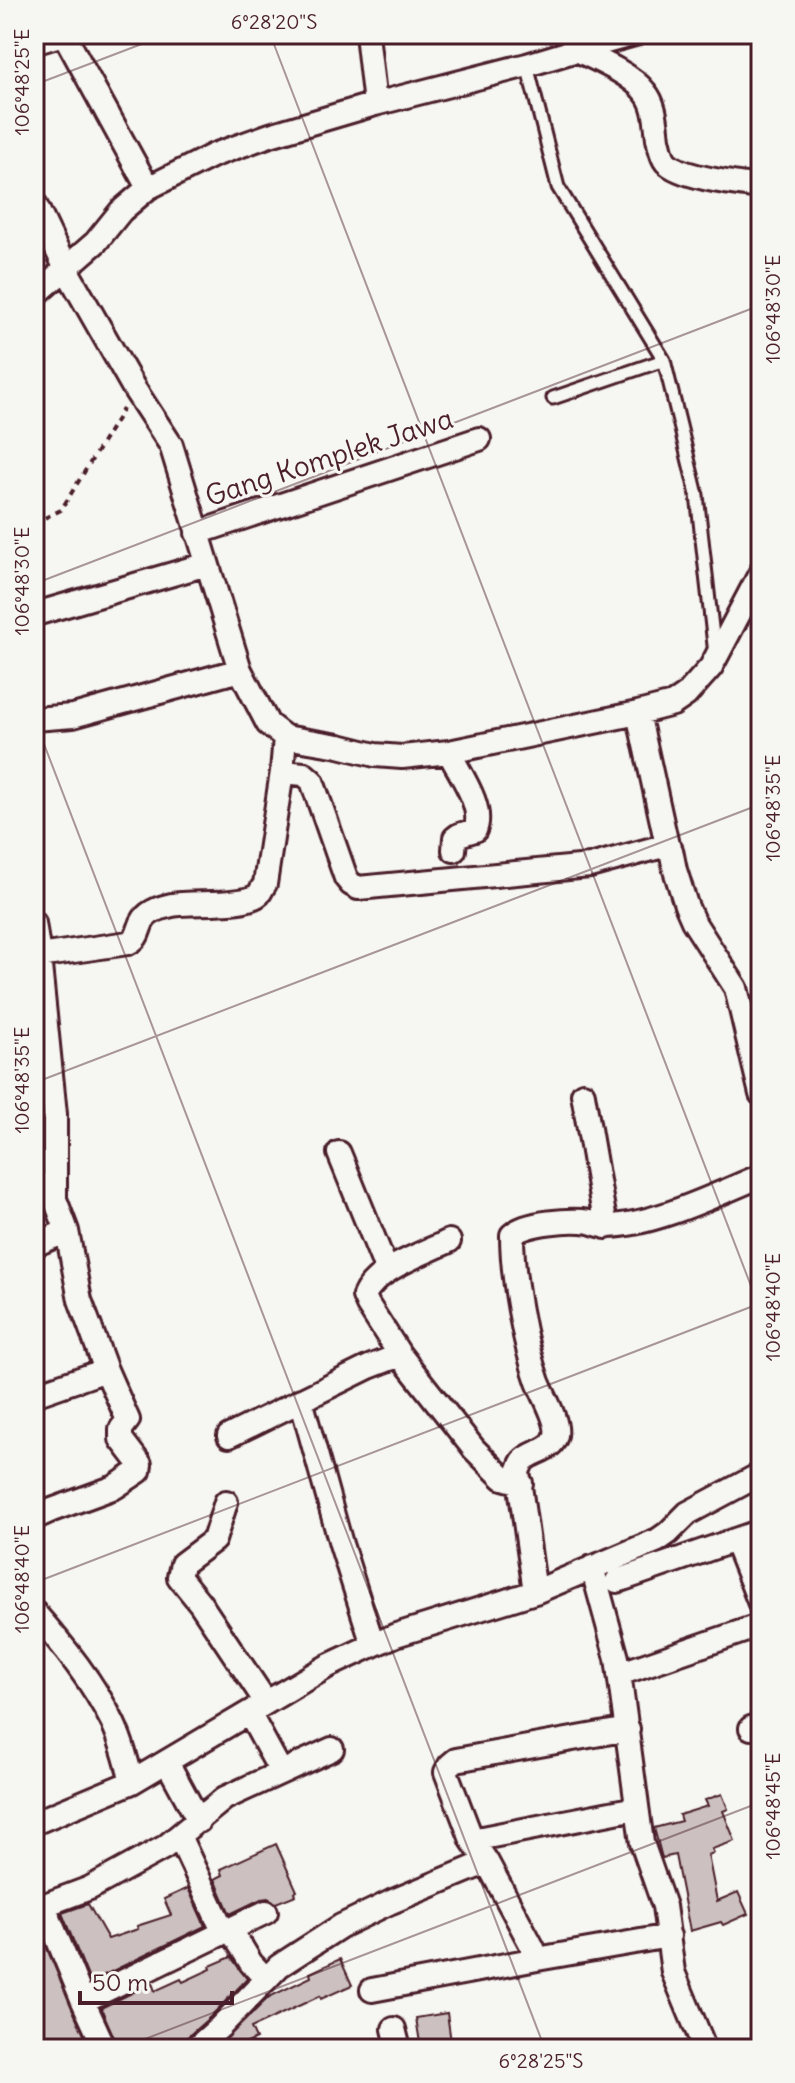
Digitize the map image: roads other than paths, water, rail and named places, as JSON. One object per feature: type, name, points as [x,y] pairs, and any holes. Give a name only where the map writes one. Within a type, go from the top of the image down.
[{"type":"street","points":[[34,43],[63,34],[148,188]]},
{"type":"street","points":[[367,34],[375,104]]},
{"type":"street","points":[[34,296],[96,242],[121,211],[148,188],[214,155],[375,104],[635,34]]},
{"type":"street","points":[[577,50],[609,66],[646,93],[656,116],[662,155],[668,164],[695,176],[761,187]]},
{"type":"street","name":"Gang Komplek Jawa","points":[[34,202],[66,269],[135,390],[171,445],[240,670],[268,724],[285,737]]},
{"type":"street","name":"Gang Komplek Jawa","points":[[197,533],[479,439]]},
{"type":"street","points":[[39,613],[207,564]]},
{"type":"street","points":[[39,956],[136,940],[146,916],[174,904],[248,900],[259,894],[265,884],[285,737],[402,757],[449,752],[673,704],[686,695],[716,659],[761,572]]},
{"type":"street","points":[[34,719],[73,716],[240,670]]},
{"type":"street","points":[[638,713],[667,845],[686,905],[736,988],[761,1094]]},
{"type":"street","points":[[449,752],[472,797],[478,817],[475,830],[455,838],[454,850]]},
{"type":"street","points":[[282,772],[304,774],[312,781],[346,878],[358,888],[590,866],[667,845]]},
{"type":"street","points":[[34,923],[55,1114],[55,1199],[67,1231],[78,1295],[128,1420],[121,1429],[121,1439],[141,1468],[115,1487],[34,1518]]},
{"type":"street","points":[[583,1094],[606,1227]]},
{"type":"street","points":[[339,1153],[387,1271]]},
{"type":"street","points":[[535,1592],[518,1472],[522,1461],[550,1445],[556,1436],[553,1417],[537,1381],[522,1317],[512,1235],[519,1230],[560,1222],[589,1222],[606,1227],[655,1218],[761,1176]]},
{"type":"street","points":[[34,1245],[67,1231]]},
{"type":"street","points":[[449,1241],[387,1271],[371,1284],[364,1296],[400,1355],[484,1459],[503,1478],[521,1483]]},
{"type":"street","points":[[229,1436],[369,1367],[400,1355]]},
{"type":"street","points":[[34,1395],[106,1370]]},
{"type":"street","points":[[301,1400],[373,1645]]},
{"type":"street","points":[[34,1823],[132,1782],[328,1666],[373,1645],[535,1592],[658,1540],[688,1513],[761,1474]]},
{"type":"street","points":[[226,1502],[214,1540],[182,1564],[179,1577],[216,1627],[257,1708],[281,1772]]},
{"type":"street","points":[[617,1581],[761,1531]]},
{"type":"street","points":[[735,1540],[761,1606]]},
{"type":"street","points":[[592,1567],[617,1658],[642,1843],[664,1906],[673,1972],[705,2049]]},
{"type":"street","points":[[34,1612],[65,1647],[113,1723],[132,1782]]},
{"type":"street","points":[[619,1674],[761,1625]]},
{"type":"street","points":[[537,1959],[487,1862],[472,1840],[446,1772],[456,1760],[628,1729]]},
{"type":"street","points":[[105,2049],[39,1908],[90,1888],[165,1847],[225,1798],[332,1749]]},
{"type":"street","points":[[167,1762],[199,1821]]},
{"type":"street","points":[[472,1840],[636,1808]]},
{"type":"street","points":[[179,1836],[227,1931],[265,1978]]},
{"type":"street","points":[[195,2049],[279,1966],[341,1926],[487,1862]]},
{"type":"street","points":[[83,2001],[266,1912]]},
{"type":"street","points":[[372,1990],[669,1936]]},
{"type":"lane","points":[[527,65],[558,187],[664,360],[697,495],[716,659]]},
{"type":"lane","points":[[553,398],[664,360]]}]
